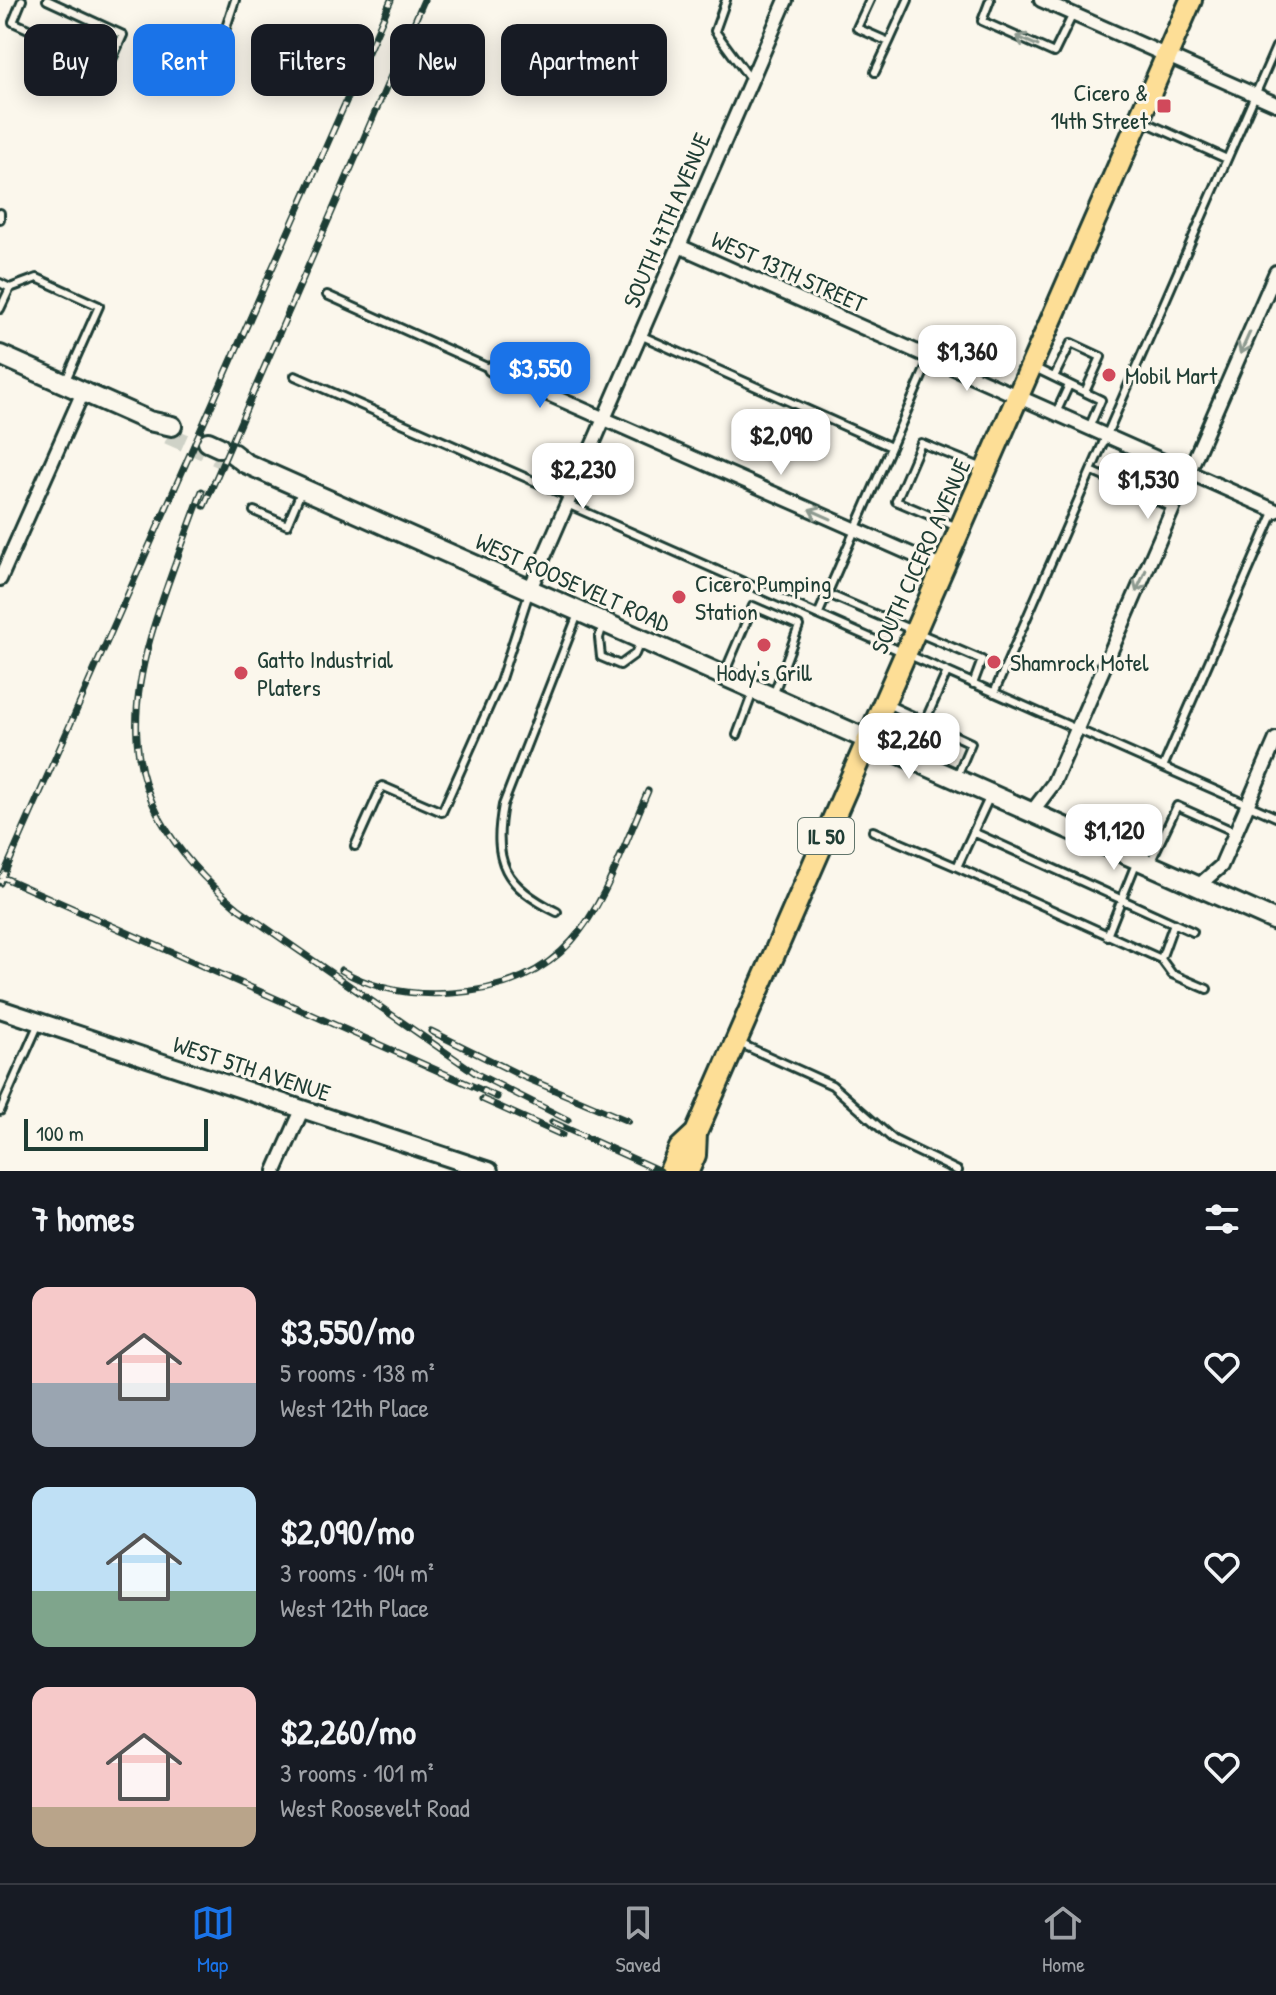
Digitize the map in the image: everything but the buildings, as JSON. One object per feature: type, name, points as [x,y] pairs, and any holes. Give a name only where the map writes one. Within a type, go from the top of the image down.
[{"type":"main road","name":"SOUTH CICERO AVENUE","points":[[688,1171],[695,1155],[696,1133],[1191,0]]},
{"type":"main road","points":[[0,355],[170,431]]},
{"type":"main road","name":"WEST ROOSEVELT ROAD","points":[[222,453],[1276,921]]},
{"type":"main road","name":"SOUTH CICERO AVENUE","points":[[670,1171],[680,1148],[696,1133]]},
{"type":"street","name":"SOUTH 47TH AVENUE","points":[[530,589],[786,0]]},
{"type":"street","points":[[1041,0],[1276,104]]},
{"type":"street","name":"WEST 13TH STREET","points":[[679,246],[1275,509]]},
{"type":"street","points":[[1031,813],[1053,784],[1276,272]]},
{"type":"street","points":[[491,369],[943,568]]},
{"type":"street","points":[[0,579],[4,558],[83,392]]},
{"type":"street","points":[[1198,886],[1221,866],[1276,739]]},
{"type":"street","name":"WEST 5TH AVENUE","points":[[0,1009],[489,1171]]},
{"type":"street","points":[[275,1171],[302,1110]]},
{"type":"lane","points":[[22,0],[13,22],[109,66],[123,35],[47,0]]},
{"type":"lane","points":[[227,24],[235,0]]},
{"type":"lane","points":[[726,0],[715,31],[751,80]]},
{"type":"lane","points":[[870,0],[857,28],[889,42]]},
{"type":"lane","points":[[875,72],[908,0]]},
{"type":"lane","points":[[990,0],[982,21],[1054,53],[1073,14]]},
{"type":"lane","points":[[994,693],[1276,47]]},
{"type":"lane","points":[[1139,119],[1227,159]]},
{"type":"lane","points":[[0,213],[0,219]]},
{"type":"lane","points":[[0,309],[10,288],[37,278],[99,306],[65,383]]},
{"type":"lane","points":[[0,283],[10,288]]},
{"type":"lane","points":[[327,295],[491,369]]},
{"type":"lane","points":[[640,335],[891,447]]},
{"type":"lane","points":[[1054,377],[1071,343],[1101,357],[1085,392]]},
{"type":"lane","points":[[818,615],[930,358]]},
{"type":"lane","points":[[1031,366],[1101,400],[1089,428]]},
{"type":"lane","points":[[295,376],[818,615],[1276,817]]},
{"type":"lane","points":[[1056,413],[1069,385]]},
{"type":"lane","points":[[960,529],[896,501],[921,443],[986,469]]},
{"type":"lane","points":[[1091,471],[1173,508]]},
{"type":"lane","points":[[254,511],[287,525],[303,489]]},
{"type":"lane","points":[[1163,767],[1275,509]]},
{"type":"lane","points":[[355,846],[382,786],[442,812],[500,682],[530,589]]},
{"type":"lane","points":[[835,597],[916,629],[982,660],[973,684]]},
{"type":"lane","points":[[723,675],[753,606],[799,626],[772,696]]},
{"type":"lane","points":[[557,912],[526,896],[502,867],[497,837],[503,805],[579,611]]},
{"type":"lane","points":[[604,622],[599,638],[601,657],[620,665],[635,654],[641,638]]},
{"type":"lane","points":[[908,758],[947,672]]},
{"type":"lane","points":[[737,735],[754,689]]},
{"type":"lane","points":[[884,703],[971,743],[956,779]]},
{"type":"lane","points":[[957,867],[990,794]]},
{"type":"lane","points":[[1107,936],[1123,899],[1177,806],[1235,832]]},
{"type":"lane","points":[[873,831],[1161,959],[1172,974],[1207,989]]},
{"type":"lane","points":[[973,832],[1193,932]]},
{"type":"lane","points":[[1161,959],[1174,923]]},
{"type":"lane","points":[[0,1111],[40,1022]]},
{"type":"lane","points":[[736,1042],[832,1085],[894,1140],[958,1171]]},
{"type":"tunnel","points":[[168,435],[204,451]]},
{"type":"tunnel","points":[[215,456],[228,462]]},
{"type":"railway","points":[[0,883],[391,0]]},
{"type":"railway","points":[[204,506],[424,0]]},
{"type":"railway","points":[[202,491],[144,661],[137,712],[140,762],[156,811],[188,859],[239,909],[477,1074],[568,1120]]},
{"type":"railway","points":[[341,970],[381,987],[437,994],[497,986],[532,972],[560,953],[583,928],[617,865],[648,791]]},
{"type":"railway","points":[[0,876],[497,1097]]},
{"type":"railway","points":[[431,1031],[524,1077],[628,1121]]},
{"type":"railway","points":[[482,1099],[562,1135]]},
{"type":"railway","points":[[552,1122],[660,1171]]},
{"type":"place","name":"Cicero & 14th Street","points":[[1164,106]]},
{"type":"place","name":"Mobil Mart","points":[[1109,375]]},
{"type":"place","name":"Cicero Pumping Station","points":[[679,597]]},
{"type":"place","name":"Hody's Grill","points":[[764,645]]},
{"type":"place","name":"Shamrock Motel","points":[[994,662]]},
{"type":"place","name":"Gatto Industrial Platers","points":[[241,673]]}]
